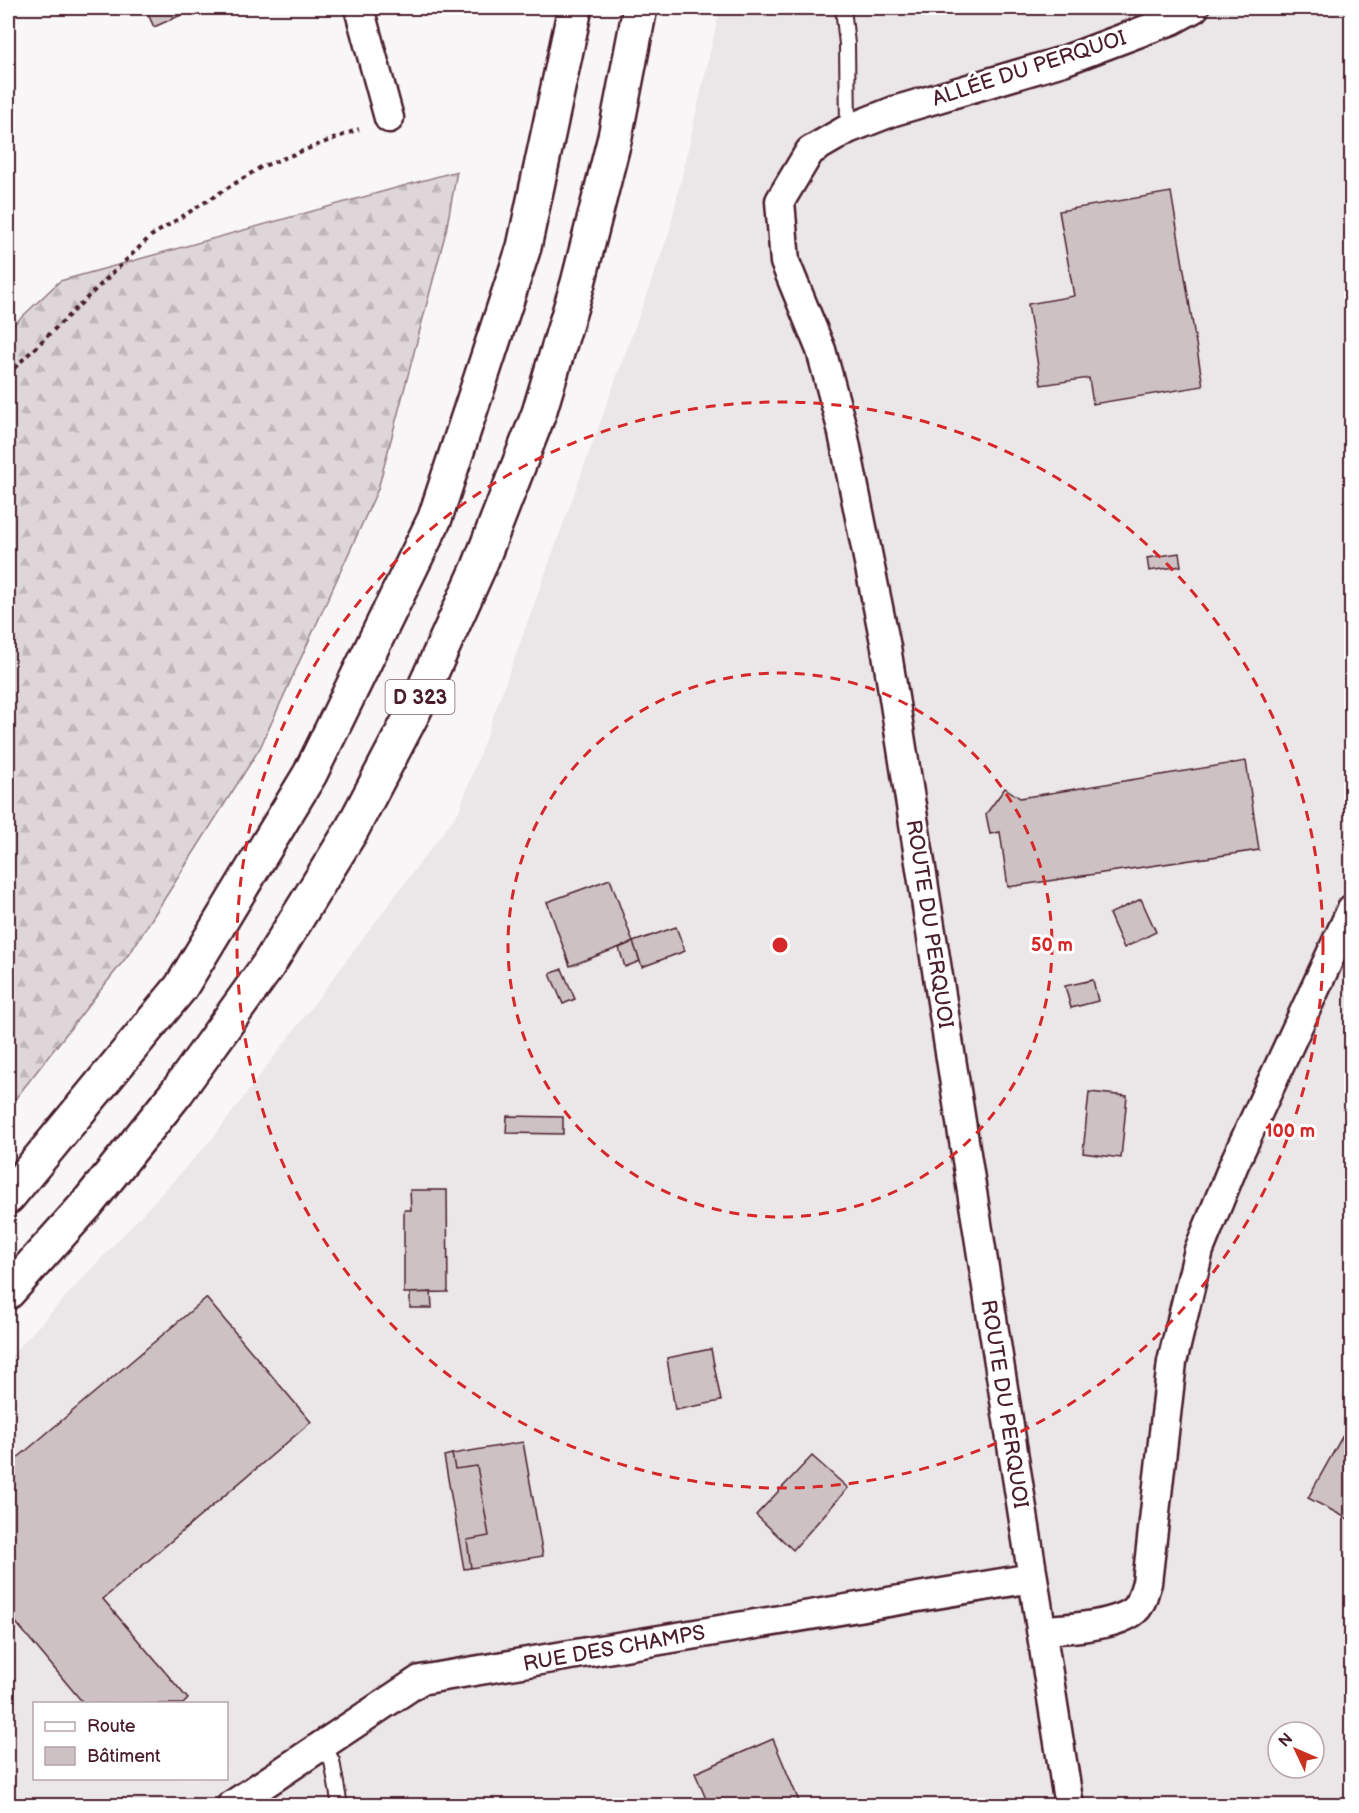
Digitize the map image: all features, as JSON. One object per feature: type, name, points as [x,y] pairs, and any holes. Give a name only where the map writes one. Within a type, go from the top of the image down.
[{"type":"highway","name":"D 323","points":[[8,1197],[181,987],[310,774],[435,518],[524,247],[575,8]]},
{"type":"highway","name":"D 323","points":[[8,1292],[87,1204],[177,1092],[267,967],[351,831],[414,711],[479,567],[538,413],[578,283],[612,148],[640,8]]},
{"type":"street","points":[[359,8],[389,118]]},
{"type":"street","name":"ALLÉE DU PERQUOI","points":[[894,111],[1063,61],[1172,20],[1194,8]]},
{"type":"street","name":"ROUTE DU PERQUOI","points":[[894,111],[848,129],[810,151],[780,201],[785,262],[821,350],[842,428],[886,647],[1068,1806]]},
{"type":"street","points":[[1041,1630],[1075,1628],[1120,1619],[1138,1607],[1147,1583],[1172,1362],[1199,1250],[1234,1164],[1352,909]]},
{"type":"street","name":"RUE DES CHAMPS","points":[[231,1806],[420,1680],[1032,1578]]},
{"type":"lane","points":[[843,8],[847,44],[848,129]]},
{"type":"lane","points":[[323,1745],[332,1761],[340,1806]]},
{"type":"path","points":[[8,374],[151,237],[261,167],[389,118]]},
{"type":"shaded area","points":[[720,8],[1351,8],[1351,1805],[8,1805],[8,1359],[213,1138],[459,811],[669,233]]},
{"type":"green space","points":[[457,171],[446,231],[378,489],[260,748],[132,950],[8,1108],[8,330],[60,281]]},
{"type":"building","points":[[145,8],[197,8],[154,27]]},
{"type":"building","points":[[1171,192],[1203,386],[1093,404],[1089,378],[1041,385],[1028,304],[1074,296],[1059,211]]},
{"type":"building","points":[[1179,553],[1181,566],[1149,571],[1147,558]]},
{"type":"building","points":[[1246,761],[1259,850],[1008,887],[1000,832],[990,834],[986,814],[1005,788],[1020,798]]},
{"type":"building","points":[[610,879],[633,942],[570,966],[547,902]]},
{"type":"building","points":[[1141,899],[1156,932],[1124,948],[1109,914]]},
{"type":"building","points":[[676,927],[685,951],[642,967],[633,942]]},
{"type":"building","points":[[633,942],[640,961],[625,967],[619,948]]},
{"type":"building","points":[[562,969],[575,999],[563,1004],[550,974]]},
{"type":"building","points":[[1093,980],[1098,1001],[1071,1008],[1065,986]]},
{"type":"building","points":[[1089,1092],[1127,1096],[1121,1158],[1083,1153]]},
{"type":"building","points":[[507,1116],[563,1117],[563,1134],[506,1133]]},
{"type":"building","points":[[410,1190],[447,1190],[448,1292],[404,1293],[404,1210],[411,1210]]},
{"type":"building","points":[[431,1292],[432,1308],[410,1308],[410,1293]]},
{"type":"building","points":[[206,1298],[311,1422],[103,1599],[188,1699],[185,1702],[82,1702],[8,1613],[8,1466]]},
{"type":"building","points":[[711,1349],[721,1401],[675,1410],[667,1358]]},
{"type":"building","points":[[1352,1419],[1352,1521],[1308,1498]]},
{"type":"building","points":[[523,1442],[543,1556],[471,1568],[467,1540],[489,1536],[477,1466],[455,1469],[452,1454]]},
{"type":"building","points":[[452,1454],[455,1469],[477,1466],[489,1536],[467,1540],[471,1568],[464,1569],[444,1456]]},
{"type":"building","points":[[812,1456],[848,1488],[793,1550],[756,1515]]},
{"type":"building","points":[[8,1651],[14,1658],[8,1664]]},
{"type":"building","points":[[773,1739],[801,1806],[709,1806],[695,1773]]},
{"type":"building","points":[[631,1800],[631,1806],[568,1806],[568,1802]]}]
